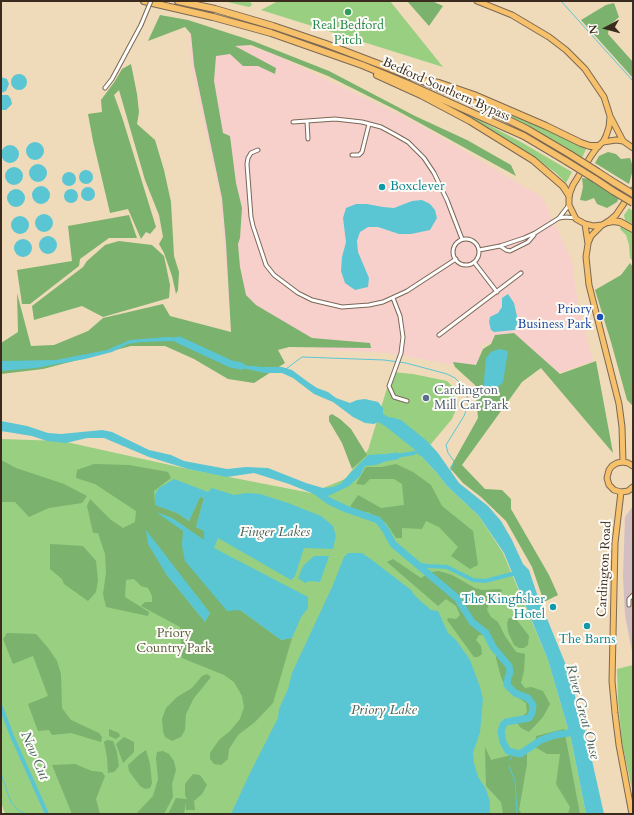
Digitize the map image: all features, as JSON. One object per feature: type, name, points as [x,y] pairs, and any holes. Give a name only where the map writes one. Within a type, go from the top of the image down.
[{"type":"highway","name":"Bedford Southern Bypass","points":[[144,1],[213,17],[271,34],[362,65],[408,84],[524,136],[633,204]]},
{"type":"highway","name":"Bedford Southern Bypass","points":[[178,1],[215,9],[281,29],[326,44],[418,79],[478,105],[527,129],[633,194]]},
{"type":"highway","points":[[362,65],[375,74],[421,95],[470,121],[533,160],[563,186],[569,195]]},
{"type":"highway","points":[[418,79],[439,83],[467,93],[546,126],[582,144],[590,146],[600,144]]},
{"type":"highway","points":[[608,222],[620,222],[633,229]]},
{"type":"main road","points":[[477,1],[512,15],[549,37],[566,50],[585,68],[604,98],[610,116],[623,142]]},
{"type":"main road","points":[[602,225],[593,226],[576,219],[568,205],[569,195],[573,185],[591,156],[606,136],[610,116]]},
{"type":"main road","points":[[600,144],[616,140],[633,148]]},
{"type":"main road","points":[[623,462],[619,404],[588,278],[586,257],[591,236],[602,225],[616,215],[633,190]]},
{"type":"main road","points":[[585,224],[588,244]]},
{"type":"main road","points":[[633,466],[623,462],[617,463],[609,470],[607,478],[609,485],[614,490],[621,492],[628,491],[633,487]]},
{"type":"main road","name":"Cardington Road","points":[[621,492],[615,543],[612,681],[618,737],[632,814]]},
{"type":"street","points":[[105,88],[112,79],[141,25],[151,1]]},
{"type":"street","points":[[293,122],[340,120],[369,124],[394,134],[408,142],[424,158],[440,183],[462,239]]},
{"type":"street","points":[[307,121],[308,139]]},
{"type":"street","points":[[352,155],[359,155],[362,152],[369,124]]},
{"type":"street","points":[[258,150],[251,153],[247,164],[252,222],[266,265],[274,275],[284,283],[312,300],[342,307],[369,305],[393,298],[456,259]]},
{"type":"street","points":[[479,250],[500,246],[535,233],[559,218],[568,205]]},
{"type":"street","points":[[559,218],[566,217],[576,219]]},
{"type":"street","points":[[500,246],[506,250],[510,250],[528,242],[535,233]]},
{"type":"street","points":[[462,239],[471,240],[477,245],[479,250],[479,255],[474,262],[469,264],[464,264],[456,259],[454,255],[455,245],[462,239]]},
{"type":"street","points":[[474,262],[496,292]]},
{"type":"street","points":[[438,335],[521,273]]},
{"type":"street","points":[[393,298],[403,328],[401,353],[389,386],[395,397],[407,401]]},
{"type":"street","points":[[629,605],[630,599],[633,595]]},
{"type":"shaded area","name":"Priory Business Park","points":[[189,29],[271,53],[415,122],[542,197],[572,261],[578,306],[593,361],[558,373],[518,337],[482,344],[477,369],[388,353],[327,350],[231,330],[220,197],[191,65]]},
{"type":"shaded area","points":[[633,506],[633,657],[625,615],[623,577],[625,517]]},
{"type":"green space","points":[[223,1],[250,1],[252,5],[249,7]]},
{"type":"green space","points":[[278,1],[390,1],[443,67],[261,10]]},
{"type":"green space","points":[[407,1],[432,1],[443,6],[429,26]]},
{"type":"green space","points":[[614,3],[619,17],[609,26],[608,34],[633,62],[633,78],[581,20],[606,5]]},
{"type":"green space","points":[[160,15],[188,20],[253,41],[329,71],[415,116],[467,140],[511,165],[516,176],[396,110],[328,76],[251,45],[235,46],[276,68],[275,74],[258,66],[243,66],[230,54],[216,56],[214,81],[223,133],[230,136],[236,183],[242,208],[240,238],[238,244],[240,267],[246,295],[256,305],[312,338],[370,343],[371,348],[289,347],[278,350],[285,363],[254,383],[228,379],[194,359],[165,346],[131,346],[43,369],[1,374],[1,343],[18,332],[17,293],[31,346],[54,345],[88,331],[103,318],[163,304],[170,316],[231,332],[222,198],[194,65],[191,34],[185,27],[148,41]]},
{"type":"green space","points":[[131,64],[139,112],[137,124],[155,140],[164,170],[171,202],[174,256],[179,272],[178,290],[176,294],[172,276],[164,253],[159,244],[163,237],[159,215],[145,180],[119,90],[114,95],[156,227],[150,234],[146,232],[141,239],[128,209],[110,213],[93,141],[88,114],[102,112],[101,100],[122,69]]},
{"type":"green space","points":[[441,100],[521,142],[572,172],[566,183],[556,173],[534,157],[440,102]]},
{"type":"green space","points":[[475,100],[529,121],[585,146],[586,149],[582,158],[527,127],[474,102]]},
{"type":"green space","points":[[608,152],[616,154],[621,159],[630,158],[632,173],[629,184],[595,163],[599,156]]},
{"type":"green space","points":[[582,178],[590,179],[619,198],[617,202],[607,208],[597,204],[594,198],[586,201],[580,200],[583,187]]},
{"type":"green space","points":[[629,208],[633,211],[633,224],[625,220],[624,215]]},
{"type":"green space","points":[[129,215],[137,238],[109,238],[80,259],[79,266],[30,304],[22,304],[17,270],[72,261],[68,226]]},
{"type":"green space","points":[[621,226],[633,231],[633,261],[630,258],[629,245],[626,235],[620,229]]},
{"type":"green space","points":[[119,241],[152,245],[164,256],[170,285],[169,298],[103,317],[82,306],[34,320],[32,306],[83,267],[87,261],[105,245]]},
{"type":"green space","points":[[630,263],[633,267],[633,406],[627,400],[595,290],[621,275]]},
{"type":"green space","points":[[514,333],[560,374],[596,361],[613,453],[541,368],[522,382],[462,465],[485,489],[502,490],[511,499],[511,509],[549,575],[558,595],[544,602],[532,567],[506,521],[481,497],[463,483],[450,468],[478,418],[475,385],[455,367],[453,362],[476,365],[483,349],[491,344],[495,335]]},
{"type":"green space","name":"Priory Country Park","points":[[392,372],[413,374],[447,381],[456,390],[458,405],[452,419],[421,456],[447,486],[479,516],[503,553],[548,660],[571,739],[586,814],[5,814],[1,802],[1,439],[62,441],[188,469],[311,493],[345,479],[368,450]]},
{"type":"green space","points":[[332,414],[351,429],[367,455],[352,469],[342,443],[329,421],[329,416]]},
{"type":"green space","points":[[1,460],[16,468],[64,484],[87,496],[82,503],[49,508],[29,517],[15,502],[1,502]]},
{"type":"green space","points":[[94,464],[129,465],[168,472],[171,478],[154,491],[155,505],[177,513],[189,521],[200,497],[204,498],[196,527],[204,531],[205,541],[172,518],[158,513],[184,531],[182,546],[240,610],[281,640],[292,638],[273,703],[255,722],[238,735],[229,749],[228,759],[221,765],[214,764],[210,759],[210,753],[219,740],[230,731],[240,719],[244,707],[242,696],[234,682],[224,675],[182,658],[180,627],[141,606],[145,602],[152,602],[152,596],[148,588],[141,586],[134,579],[126,580],[125,597],[149,612],[148,616],[106,607],[103,594],[106,573],[105,554],[98,533],[93,533],[87,506],[90,499],[111,520],[123,528],[135,522],[136,511],[95,484],[76,478],[77,470]],"holes":[[[146,531],[210,613],[205,622],[166,574]]]},
{"type":"green space","points":[[396,464],[413,472],[431,485],[442,506],[473,531],[478,565],[470,569],[451,556],[458,547],[439,527],[426,521],[422,529],[402,528],[402,538],[396,538],[386,523],[368,512],[361,514],[350,507],[358,495],[381,508],[404,505],[402,484],[394,479],[370,479],[364,485],[356,484],[366,467],[382,467]]},
{"type":"green space","points":[[50,544],[83,546],[96,561],[98,580],[96,592],[88,601],[64,584],[62,579],[50,569]]},
{"type":"green space","points":[[393,559],[421,578],[430,572],[439,571],[452,575],[475,588],[482,590],[501,589],[502,591],[489,603],[487,610],[491,617],[498,622],[505,636],[516,652],[525,654],[524,671],[521,683],[525,688],[531,687],[543,691],[550,704],[543,717],[529,732],[521,728],[517,723],[527,712],[526,703],[507,690],[501,677],[496,658],[496,648],[490,635],[479,635],[476,640],[481,646],[482,654],[478,657],[474,657],[447,620],[448,618],[456,619],[460,615],[456,606],[446,599],[438,606],[387,562]]},
{"type":"green space","points":[[509,618],[516,619],[529,636],[528,645],[524,648],[519,648],[514,645],[508,632],[507,623]]},
{"type":"green space","points":[[7,633],[36,634],[49,649],[57,661],[61,674],[62,708],[71,720],[99,733],[102,737],[101,742],[71,733],[52,735],[49,730],[38,731],[28,704],[48,696],[33,656],[13,664],[3,639]]},
{"type":"green space","points":[[633,665],[633,794],[622,743],[617,669]]},
{"type":"green space","points":[[207,674],[211,677],[194,698],[186,714],[185,730],[181,737],[172,741],[165,737],[162,719],[166,708],[177,697],[192,688],[202,676]]},
{"type":"green space","points":[[109,729],[119,733],[120,736],[116,739],[109,736]]},
{"type":"green space","points":[[564,729],[580,814],[568,814],[570,807],[556,784],[560,754],[547,754],[535,747],[536,736]]},
{"type":"green space","points":[[124,737],[134,742],[134,752],[123,763],[116,744]]},
{"type":"green space","points":[[107,740],[113,741],[117,752],[119,766],[114,772],[108,773],[104,742]]},
{"type":"green space","points":[[485,747],[491,760],[527,751],[527,764],[519,810],[522,814],[503,814],[501,802],[486,786]]},
{"type":"green space","points":[[146,750],[150,764],[152,783],[150,788],[145,789],[140,786],[129,771],[128,765]]},
{"type":"green space","points":[[163,751],[169,754],[174,761],[176,770],[172,784],[173,797],[164,814],[136,814],[153,796],[158,779],[156,758],[157,752]]},
{"type":"green space","points":[[75,764],[92,771],[102,772],[105,776],[96,799],[100,814],[72,814],[52,765]]},
{"type":"green space","points":[[193,774],[200,775],[207,785],[202,794],[194,801],[195,810],[186,810],[186,803],[184,814],[168,814],[176,798],[187,799],[185,795],[185,784]]},
{"type":"water","points":[[19,74],[25,76],[27,82],[25,88],[19,90],[13,88],[11,82],[13,76]]},
{"type":"water","points":[[1,77],[7,79],[9,84],[6,91],[1,93]]},
{"type":"water","points":[[1,95],[8,95],[11,99],[12,104],[6,110],[1,110]]},
{"type":"water","points":[[31,142],[39,142],[44,147],[42,158],[39,160],[31,160],[26,155],[26,147]]},
{"type":"water","points":[[6,145],[14,145],[19,150],[17,161],[14,163],[6,163],[1,158],[1,150]]},
{"type":"water","points":[[34,164],[42,164],[47,169],[45,180],[42,182],[34,182],[29,177],[29,169]]},
{"type":"water","points":[[10,167],[18,167],[23,172],[21,183],[18,185],[10,185],[5,180],[5,172]]},
{"type":"water","points":[[83,170],[89,170],[93,174],[93,180],[89,184],[83,184],[79,180],[79,174]]},
{"type":"water","points":[[66,172],[72,172],[76,176],[76,182],[72,186],[66,186],[62,182],[62,176]]},
{"type":"water","points":[[37,186],[45,186],[50,191],[48,202],[45,204],[37,204],[32,199],[32,191]]},
{"type":"water","points":[[85,187],[91,187],[95,191],[95,197],[91,201],[85,201],[81,197],[81,191]]},
{"type":"water","points":[[12,189],[20,189],[25,194],[23,205],[20,207],[12,207],[7,202],[7,194]]},
{"type":"water","points":[[68,189],[74,189],[78,193],[78,199],[74,203],[68,203],[64,199],[64,193]]},
{"type":"water","points":[[422,200],[430,204],[435,210],[437,218],[430,230],[411,234],[399,234],[378,227],[368,227],[360,232],[357,241],[358,252],[369,278],[368,287],[355,290],[345,283],[341,271],[342,257],[346,242],[343,218],[346,208],[356,204],[367,204],[394,208],[412,201]]},
{"type":"water","points":[[40,214],[48,214],[53,219],[51,230],[48,232],[40,232],[35,227],[35,219]]},
{"type":"water","points":[[16,216],[24,216],[29,221],[27,232],[24,234],[16,234],[11,229],[11,221]]},
{"type":"water","points":[[44,236],[52,236],[57,241],[55,252],[52,254],[44,254],[39,249],[39,241]]},
{"type":"water","points":[[19,239],[27,239],[32,244],[30,255],[27,257],[19,257],[14,252],[14,244]]},
{"type":"water","points":[[508,294],[514,303],[518,321],[515,330],[494,332],[491,330],[489,322],[490,317],[498,313],[502,307],[502,298]]},
{"type":"water","points":[[167,337],[181,338],[205,352],[187,344],[172,341],[140,342],[128,344],[112,352],[85,359],[36,368],[1,371],[1,361],[56,360],[107,350],[130,340]]},
{"type":"water","points":[[499,349],[508,351],[503,382],[496,389],[489,391],[484,388],[486,358],[491,352]]},
{"type":"water","points":[[230,364],[282,367],[292,370],[317,388],[328,392],[336,398],[350,403],[365,399],[378,402],[383,408],[383,414],[390,418],[401,420],[427,441],[438,453],[459,483],[488,506],[501,521],[523,564],[529,570],[537,594],[570,675],[579,712],[585,729],[604,814],[586,814],[571,739],[548,660],[504,553],[479,516],[447,486],[414,449],[385,426],[378,422],[374,424],[365,423],[353,417],[333,402],[314,394],[293,378],[282,373],[265,373]]},
{"type":"water","points":[[1,421],[27,426],[48,433],[61,434],[102,430],[112,432],[149,450],[171,455],[184,461],[227,469],[246,467],[268,468],[323,488],[333,487],[340,484],[368,455],[383,454],[388,455],[389,458],[376,465],[365,466],[360,476],[349,486],[324,498],[289,484],[254,473],[227,477],[188,469],[149,457],[104,438],[87,438],[66,443],[47,441],[32,436],[1,431]]},
{"type":"water","name":"Finger Lakes","points":[[174,479],[208,492],[212,488],[234,495],[247,493],[260,494],[321,516],[333,526],[336,536],[333,549],[304,548],[295,576],[291,580],[218,538],[214,548],[308,597],[308,608],[301,617],[292,638],[281,640],[240,610],[227,611],[185,561],[182,546],[183,531],[156,512],[172,518],[204,540],[204,531],[196,527],[204,498],[200,497],[189,521],[177,513],[155,505],[155,494],[159,488]]},
{"type":"water","points":[[146,530],[210,613],[205,622],[166,574],[148,544]]},
{"type":"water","name":"Priory Lake","points":[[348,553],[362,553],[411,590],[415,596],[431,610],[438,611],[448,633],[456,640],[470,660],[483,699],[480,732],[473,753],[474,763],[478,777],[486,789],[490,802],[490,814],[231,814],[278,718],[279,709],[288,689],[292,673],[333,585],[344,557]]},
{"type":"water","name":"Finger Lakes","points":[[314,556],[329,556],[320,582],[309,581],[305,583],[298,578],[303,566]]},
{"type":"waterway","points":[[561,1],[633,81]]},
{"type":"waterway","name":"River Great Ouse","points":[[179,340],[231,364],[241,366]]},
{"type":"waterway","points":[[286,369],[302,357],[384,360],[406,363],[447,374],[455,378],[463,386],[467,395],[468,405],[464,416],[446,445],[448,453],[454,461],[450,473]]},
{"type":"waterway","points":[[396,456],[414,453]]},
{"type":"waterway","points":[[379,459],[396,456]]},
{"type":"waterway","points":[[318,493],[329,501],[346,509],[378,520],[393,544],[457,598],[472,622],[486,633],[493,647],[509,666],[510,673],[507,685],[515,693],[528,698],[533,705],[532,713],[529,718],[506,722],[503,725],[501,732],[503,742],[508,751],[520,754],[541,740],[555,735],[575,732]]},
{"type":"waterway","points":[[415,564],[447,567],[473,580],[485,581],[516,573]]},
{"type":"waterway","name":"New Cut","points":[[1,707],[12,736],[47,814]]},
{"type":"waterway","points":[[510,760],[514,752]]},
{"type":"waterway","points":[[509,766],[515,781],[517,814]]},
{"type":"waterway","points":[[1,774],[11,802],[19,811],[26,814]]},
{"type":"place","name":"Real Bedford Pitch","points":[[348,12]]},
{"type":"place","name":"Boxclever","points":[[382,187]]},
{"type":"place","name":"Priory Business Park","points":[[600,317]]},
{"type":"place","name":"Cardington Mill Car Park","points":[[426,398]]},
{"type":"place","name":"The Kingfisher Hotel","points":[[553,607]]},
{"type":"place","name":"The Barns","points":[[587,626]]}]
